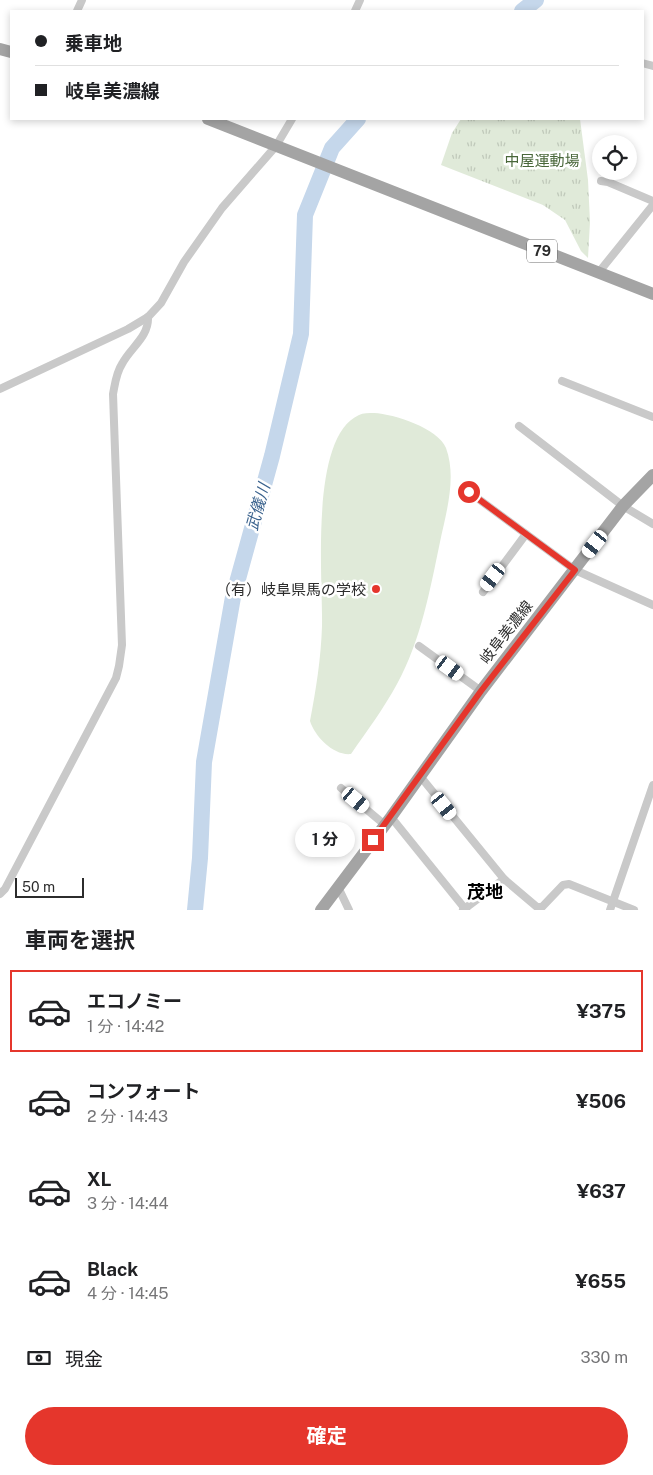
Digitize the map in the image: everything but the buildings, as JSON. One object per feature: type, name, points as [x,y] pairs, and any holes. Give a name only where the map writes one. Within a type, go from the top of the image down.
[{"type":"main road","name":"79","points":[[211,120],[653,294]]},
{"type":"main road","name":"岐阜美濃線","points":[[320,910],[388,821],[481,691],[624,506],[653,475]]},
{"type":"street","points":[[0,389],[128,329],[148,317],[161,303],[184,262],[222,208],[282,148],[292,120]]},
{"type":"street","points":[[599,272],[653,203],[608,182],[601,181]]},
{"type":"street","points":[[0,894],[5,889],[116,678],[120,666],[122,646],[113,394],[116,376],[122,363],[149,325],[148,317]]},
{"type":"street","points":[[562,381],[653,417]]},
{"type":"street","points":[[519,426],[624,506],[653,524]]},
{"type":"street","points":[[469,492],[575,570],[653,605]]},
{"type":"street","points":[[483,592],[526,534]]},
{"type":"street","points":[[418,646],[481,691]]},
{"type":"street","points":[[420,776],[504,879],[537,907],[542,906],[563,885],[569,884],[611,906],[634,910]]},
{"type":"street","points":[[611,906],[653,785]]},
{"type":"street","points":[[341,788],[388,821],[465,910],[504,879]]},
{"type":"street","points":[[338,887],[349,910]]},
{"type":"green space","name":"中屋運動場","points":[[460,120],[580,120],[588,180],[590,222],[588,258],[581,251],[565,220],[543,205],[441,165],[452,133]]},
{"type":"green space","name":"（有）岐阜県馬の学校","points":[[374,413],[403,419],[434,434],[446,448],[451,471],[451,483],[428,596],[419,632],[412,650],[397,684],[381,711],[351,754],[345,754],[332,749],[326,744],[316,733],[310,721],[318,674],[322,626],[322,512],[332,451],[343,428],[359,415]]},
{"type":"waterway","name":"武儀川","points":[[523,10],[536,0]]},
{"type":"waterway","name":"武儀川","points":[[195,910],[200,858],[204,762],[233,597],[272,456],[301,334],[305,215],[332,148],[357,120]]},
{"type":"place","name":"（有）岐阜県馬の学校","points":[[376,589]]},
{"type":"district","name":"茂地","points":[[485,891]]},
{"type":"route","points":[[373,840],[481,691],[575,570],[469,492]]}]
